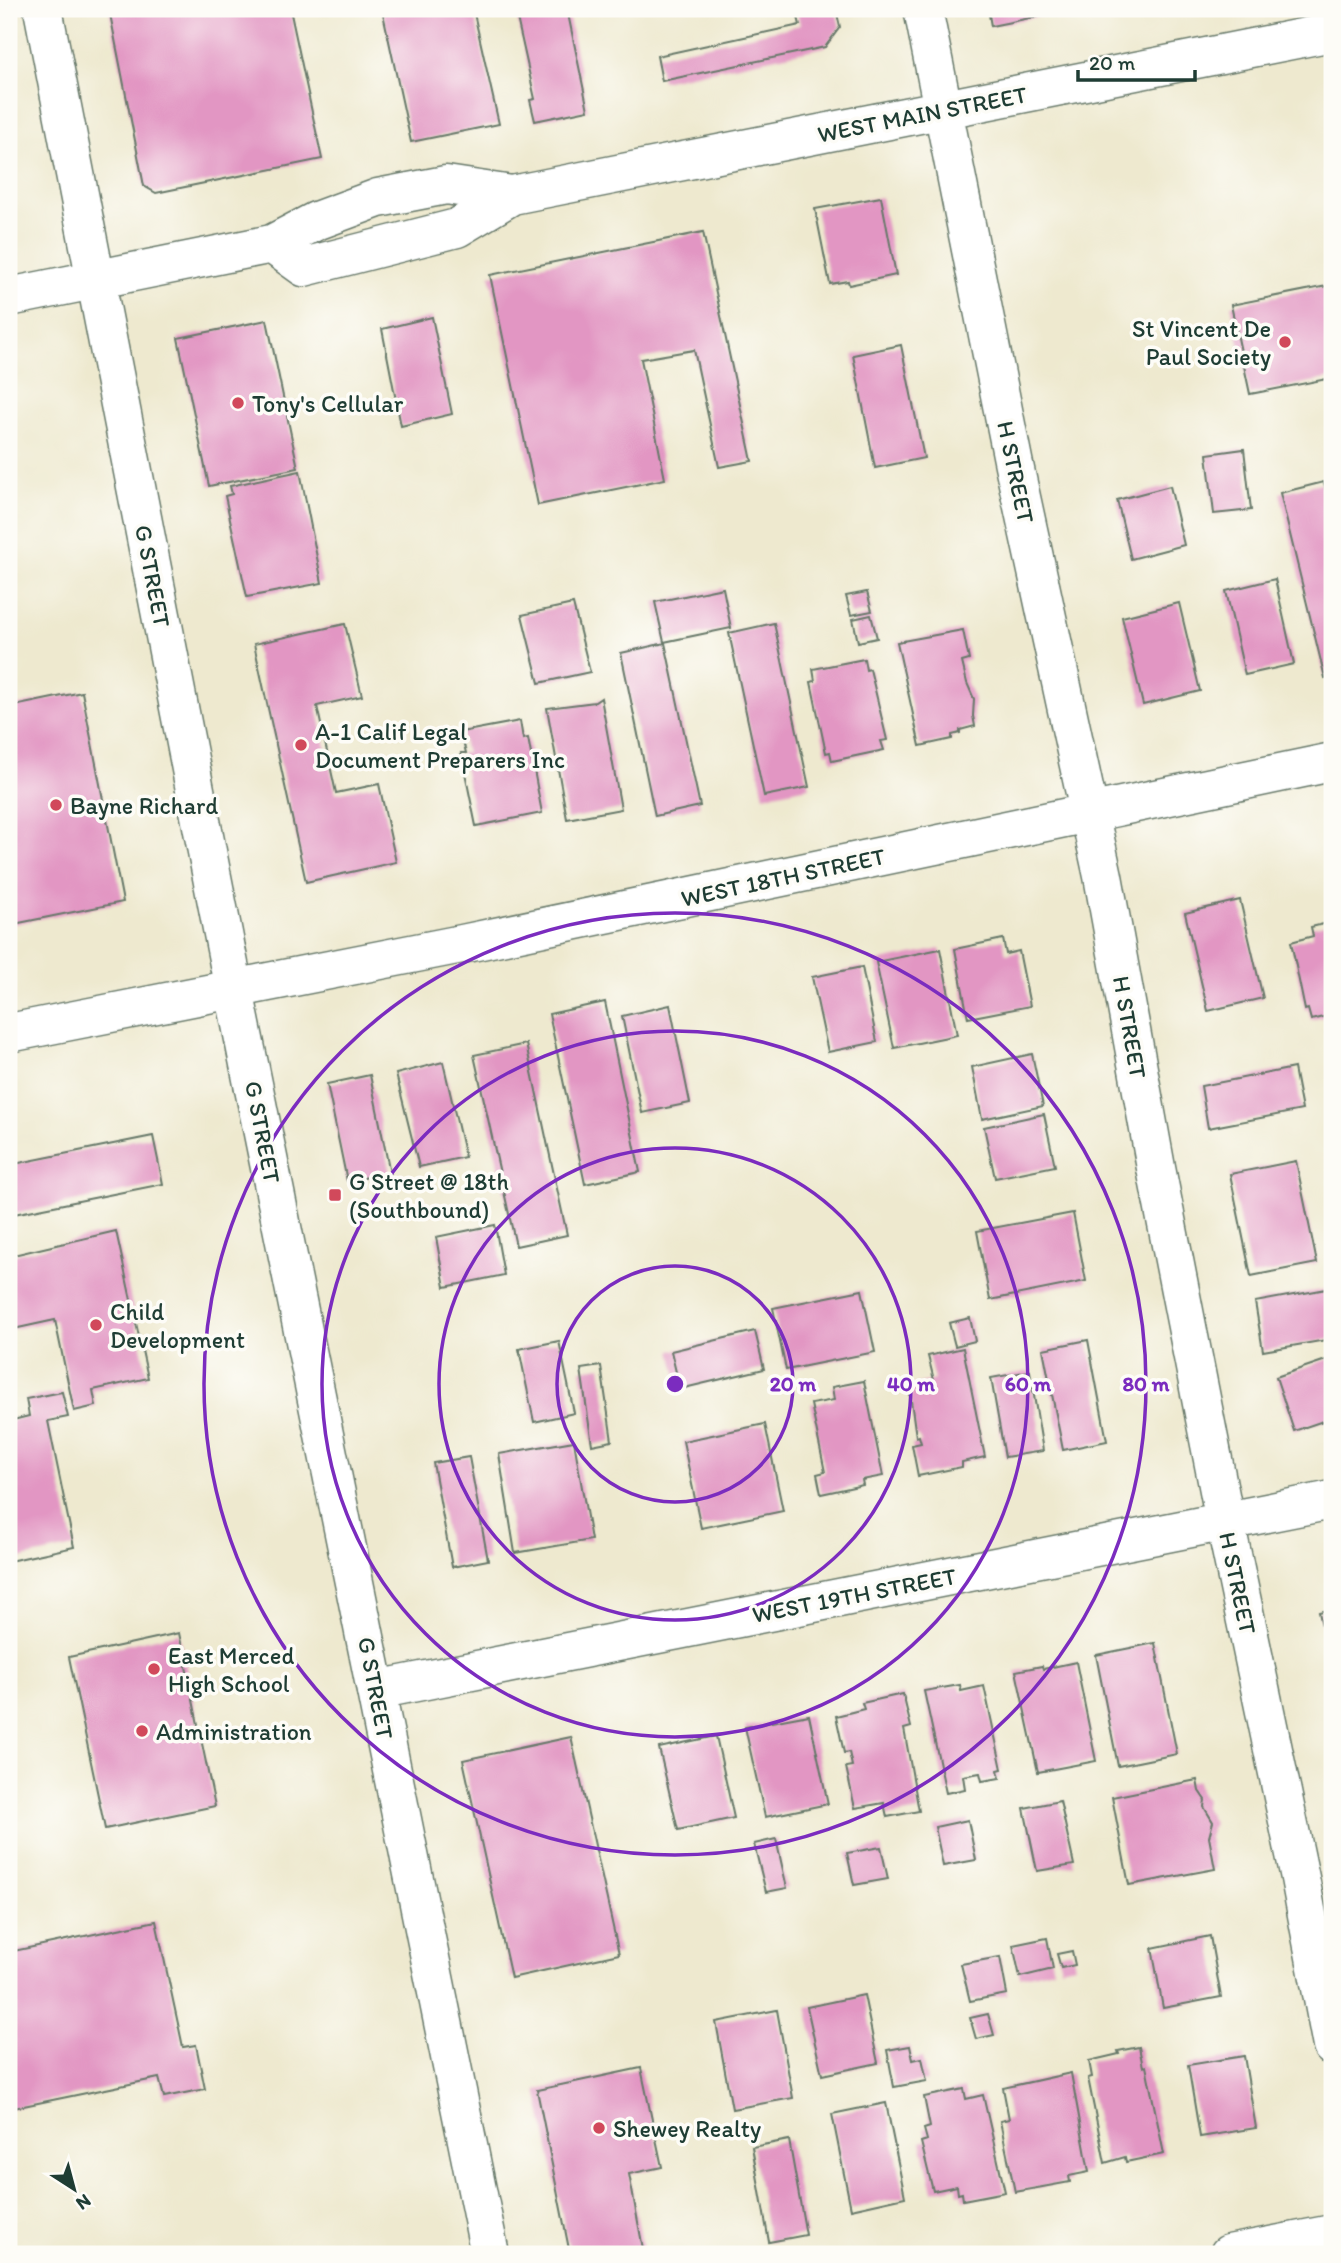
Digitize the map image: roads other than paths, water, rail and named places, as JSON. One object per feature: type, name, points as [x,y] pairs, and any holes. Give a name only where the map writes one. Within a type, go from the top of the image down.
[{"type":"street","name":"G STREET","points":[[43,9],[234,990],[490,2254]]},
{"type":"street","name":"H STREET","points":[[923,9],[1014,465],[1089,813],[1225,1521],[1300,1878],[1332,2046]]},
{"type":"street","name":"WEST MAIN STREET","points":[[9,298],[272,244],[304,267],[457,228],[512,195],[1332,32]]},
{"type":"street","name":"WEST 18TH STREET","points":[[9,1033],[234,990],[1332,762]]},
{"type":"street","name":"WEST 19TH STREET","points":[[376,1690],[1332,1500]]},
{"type":"street","points":[[1229,2254],[1332,2234]]},
{"type":"place","name":"St Vincent De Paul Society","points":[[1285,342]]},
{"type":"place","name":"Tony's Cellular","points":[[238,403]]},
{"type":"place","name":"A-1 Calif Legal Document Preparers Inc","points":[[301,745]]},
{"type":"place","name":"Bayne Richard","points":[[56,805]]},
{"type":"place","name":"G Street @ 18th (Southbound)","points":[[335,1195]]},
{"type":"place","name":"Child Development","points":[[96,1325]]},
{"type":"place","name":"East Merced High School","points":[[154,1669]]},
{"type":"place","name":"Administration","points":[[142,1731]]},
{"type":"place","name":"Shewey Realty","points":[[599,2128]]}]
